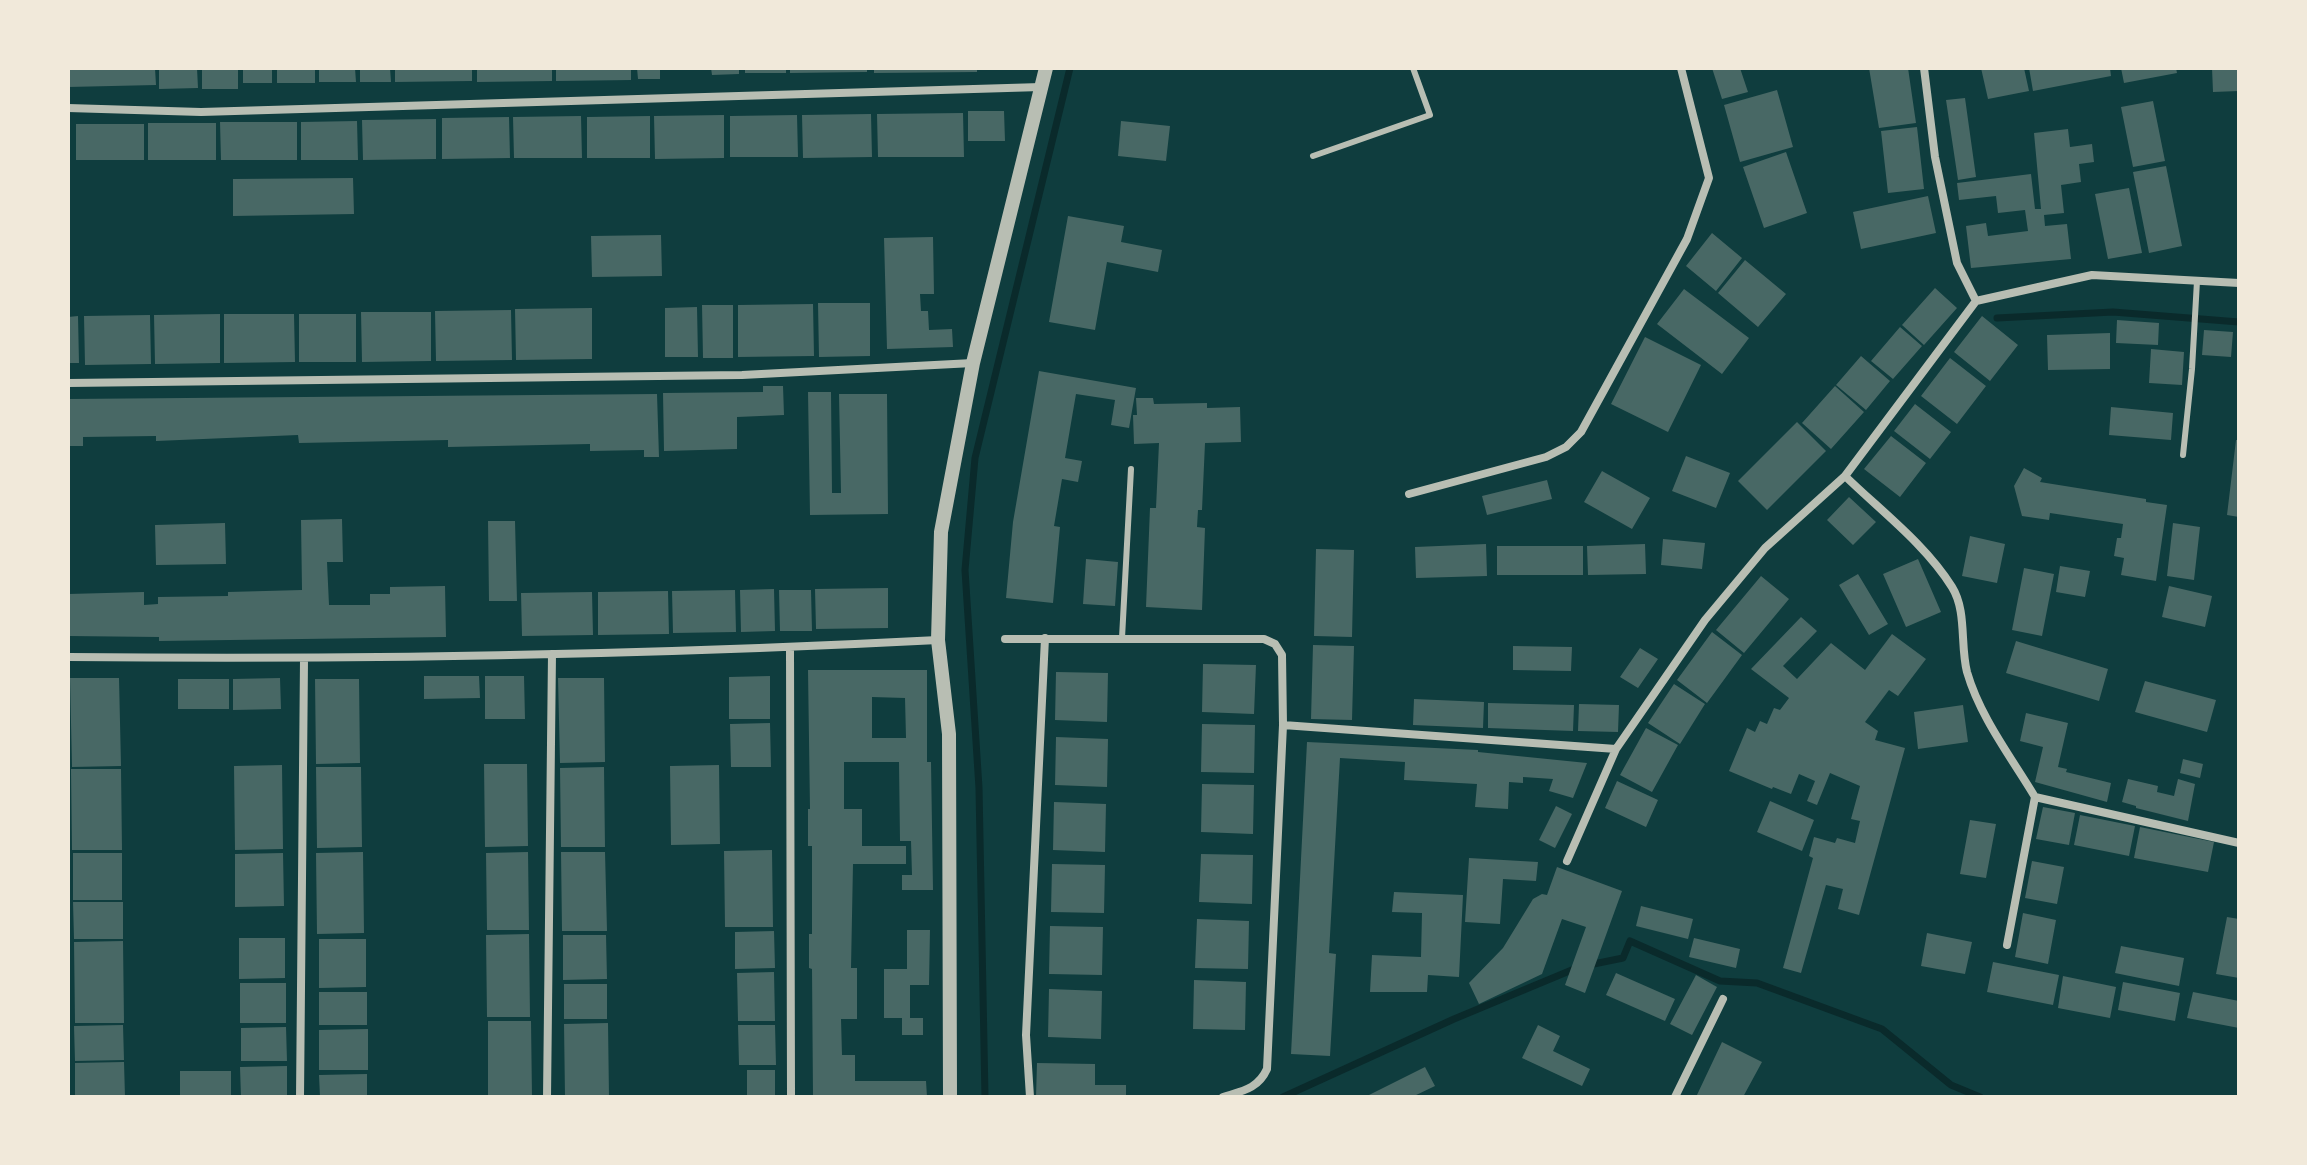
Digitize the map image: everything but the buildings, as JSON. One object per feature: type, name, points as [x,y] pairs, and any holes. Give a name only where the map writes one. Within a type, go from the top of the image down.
[{"type":"street","points":[[950,1097],[949,734],[938,640],[941,532],[973,363],[1046,68]]},
{"type":"street","points":[[1409,494],[1546,457],[1566,447],[1581,432],[1687,239],[1709,178],[1681,68]]},
{"type":"street","points":[[1924,68],[1935,157],[1957,263],[1976,301]]},
{"type":"street","points":[[68,108],[201,112],[1041,87]]},
{"type":"street","points":[[1567,861],[1616,749],[1705,620],[1765,548],[1845,476],[1976,301],[2092,275],[2239,283]]},
{"type":"street","points":[[68,383],[742,375],[973,363]]},
{"type":"street","points":[[1845,476],[1931,559],[1954,590],[1967,672],[1987,718],[2035,797],[2007,945]]},
{"type":"street","points":[[1030,1097],[1026,1035],[1045,638]]},
{"type":"street","points":[[1005,639],[1264,639],[1275,644],[1282,655],[1283,725],[1267,1069],[1262,1080],[1252,1088],[1223,1097]]},
{"type":"street","points":[[68,657],[304,660],[938,640]]},
{"type":"street","points":[[790,647],[791,1097]]},
{"type":"street","points":[[547,1097],[552,654]]},
{"type":"street","points":[[300,1097],[304,660]]},
{"type":"street","points":[[1283,725],[1616,749]]},
{"type":"street","points":[[2035,797],[2239,843]]},
{"type":"street","points":[[1675,1097],[1723,999]]},
{"type":"lane","points":[[1313,156],[1430,115],[1413,68]]},
{"type":"lane","points":[[2183,455],[2197,281]]},
{"type":"lane","points":[[1122,638],[1131,469]]},
{"type":"waterway","points":[[985,1097],[979,788],[965,570],[975,458],[1070,68]]},
{"type":"waterway","points":[[1997,318],[2113,312],[2239,322]]},
{"type":"waterway","points":[[1283,1097],[1454,1019],[1579,967],[1623,958],[1630,941],[1720,981],[1757,983],[1882,1029],[1951,1085],[1980,1097]]}]
